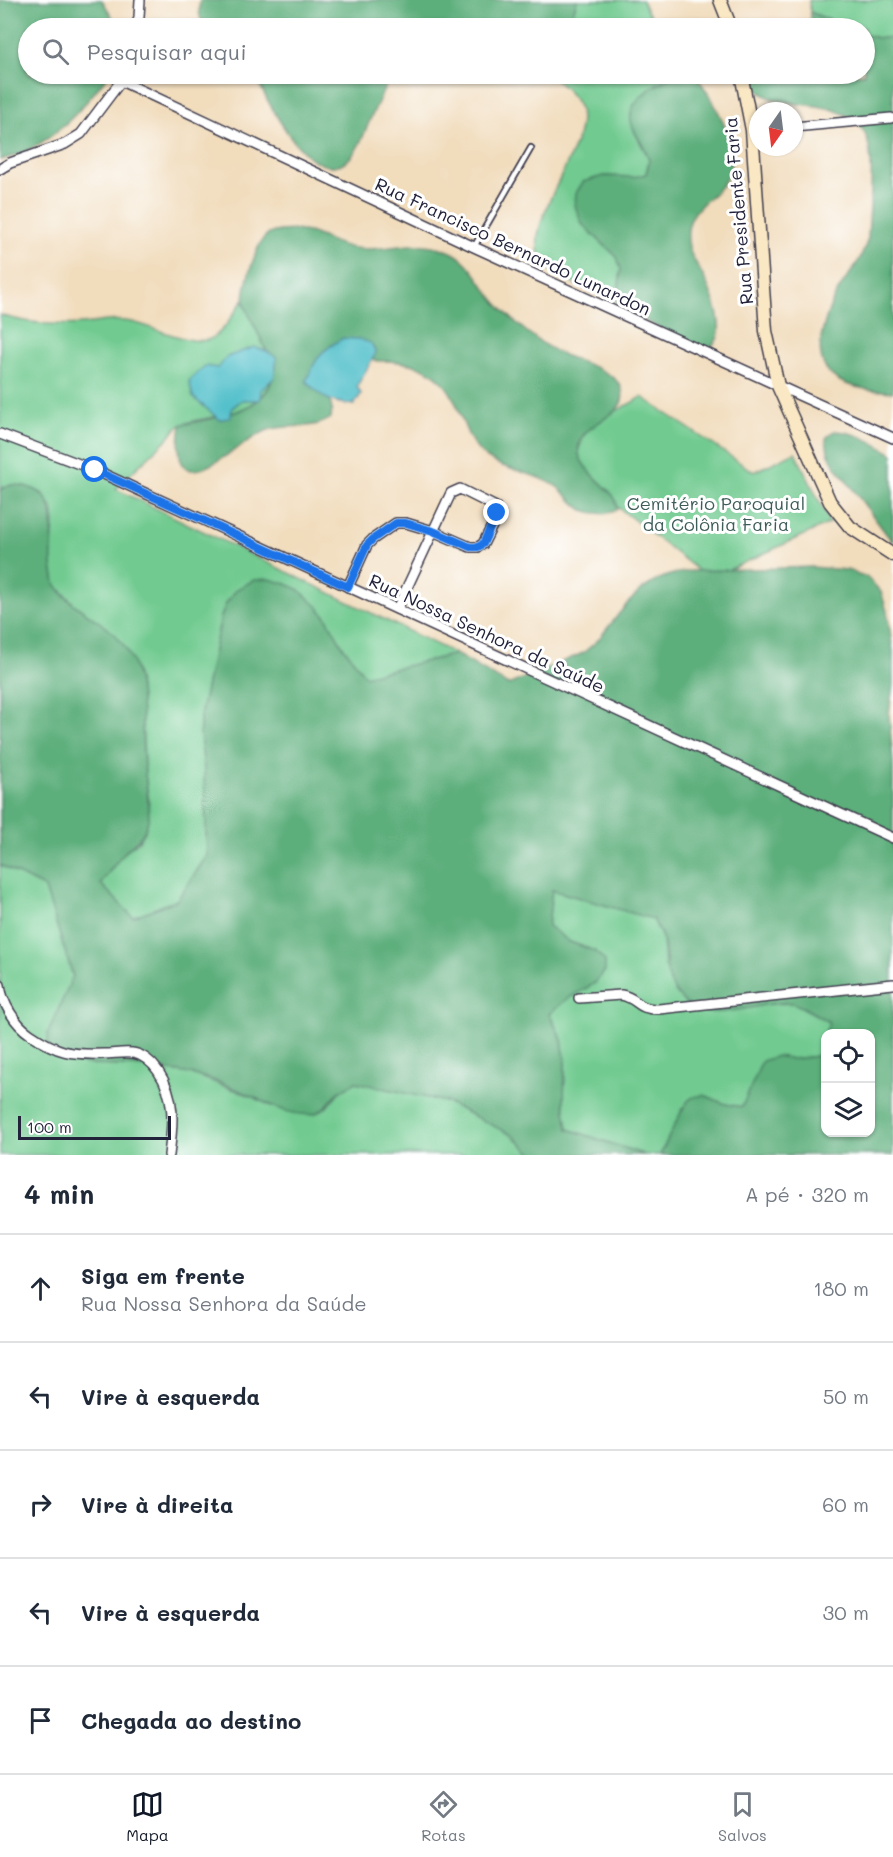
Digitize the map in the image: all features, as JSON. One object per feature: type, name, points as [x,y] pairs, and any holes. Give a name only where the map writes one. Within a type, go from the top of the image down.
[{"type":"street","points":[[139,18],[140,0]]},
{"type":"street","points":[[720,0],[727,18]]},
{"type":"street","points":[[0,169],[10,163],[65,144],[81,134],[117,84]]},
{"type":"street","name":"Rua Francisco Bernardo Lunardon","points":[[136,84],[474,247],[893,438]]},
{"type":"street","name":"Rua Presidente Faria","points":[[744,84],[749,106]]},
{"type":"street","points":[[803,126],[891,118]]},
{"type":"street","name":"Rua Presidente Faria","points":[[756,156],[766,331],[778,386],[830,502],[850,527],[893,555]]},
{"type":"street","name":"Rua Nossa Senhora da Saúde","points":[[0,434],[95,470],[893,838]]},
{"type":"street","points":[[348,587],[367,545],[396,523],[406,523],[433,531],[470,547],[478,547],[483,544],[496,518],[496,507],[460,489],[451,493],[433,531],[397,609]]},
{"type":"street","points":[[579,998],[621,995],[633,999],[648,1010],[659,1010],[893,984]]},
{"type":"street","points":[[0,985],[1,995],[20,1027],[50,1047],[78,1054],[134,1053],[151,1062],[165,1082],[171,1102],[172,1125],[169,1155]]},
{"type":"lane","points":[[474,247],[531,148]]},
{"type":"green space","points":[[0,0],[102,0],[113,18],[18,18],[18,84],[101,84],[75,115],[49,138],[34,147],[0,160]]},
{"type":"green space","points":[[200,0],[577,0],[571,18],[201,18]]},
{"type":"green space","points":[[577,0],[642,0],[652,18],[571,18]]},
{"type":"green space","points":[[809,0],[893,0],[893,38],[875,37],[875,18],[824,18],[810,12]]},
{"type":"green space","points":[[810,12],[824,18],[810,18]]},
{"type":"green space","points":[[875,37],[893,38],[893,392],[864,389],[839,380],[829,373],[823,363],[820,350],[822,333],[830,306],[861,256],[868,238],[871,169],[868,142],[864,132],[857,123],[834,110],[803,104],[803,102],[784,102],[772,99],[752,84],[875,84]]},
{"type":"green space","points":[[259,84],[387,84],[357,149],[351,157],[336,166],[321,164],[307,155],[293,140]]},
{"type":"green space","points":[[560,84],[657,84],[647,90],[634,131],[649,159],[646,174],[634,177],[603,176],[582,224],[617,257],[621,268],[617,302],[558,275],[544,263],[538,248],[539,229],[546,208],[576,143],[581,123],[577,102]]},
{"type":"green space","points":[[658,84],[702,84],[716,106],[730,145],[730,170],[719,189],[696,211],[690,221],[688,232],[692,256],[711,294],[719,322],[717,338],[710,349],[703,351],[631,313],[617,302],[621,269],[617,257],[582,224],[575,206],[576,193],[583,182],[603,176],[634,177],[646,174],[649,160],[632,126],[631,118],[636,102],[644,93]]},
{"type":"green space","points":[[294,230],[312,233],[354,248],[424,245],[449,251],[468,265],[499,305],[526,331],[546,346],[612,376],[621,387],[623,396],[620,404],[608,417],[585,434],[578,449],[584,465],[614,497],[618,509],[601,514],[583,510],[547,481],[507,468],[489,459],[475,447],[454,399],[444,383],[428,371],[400,362],[361,361],[327,385],[332,410],[331,418],[324,422],[309,426],[268,430],[207,467],[194,470],[184,466],[179,452],[181,425],[241,410],[261,397],[268,389],[272,380],[272,369],[248,313],[244,298],[245,289],[263,239],[273,232]]},
{"type":"green space","points":[[243,300],[270,364],[271,378],[267,391],[255,402],[235,412],[179,426],[116,489],[456,654],[365,676],[318,607],[226,603],[200,717],[207,856],[177,900],[133,917],[100,884],[125,851],[138,842],[145,832],[149,801],[145,775],[140,686],[107,628],[76,606],[55,584],[51,560],[54,523],[52,508],[42,493],[25,486],[11,485],[0,492],[0,315],[51,324],[72,325],[125,321],[199,341],[207,340],[217,334]]},
{"type":"green space","name":"Cemitério Paroquial da Colônia Faria","points":[[642,397],[754,472],[795,452],[830,523],[709,579],[581,478],[575,458],[588,426]]},
{"type":"green space","points":[[834,431],[858,436],[893,454],[893,543],[834,464],[828,452],[826,438]]},
{"type":"green space","points":[[11,485],[29,487],[41,494],[48,503],[52,515],[52,557],[56,585],[78,608],[104,625],[119,639],[134,665],[142,708],[143,753],[149,817],[142,834],[118,860],[101,884],[133,917],[177,900],[207,856],[200,717],[226,603],[237,589],[254,580],[269,579],[298,589],[326,617],[342,645],[365,676],[456,654],[508,685],[583,653],[597,641],[641,590],[673,574],[690,571],[812,567],[847,570],[867,577],[881,592],[887,611],[893,651],[893,685],[889,714],[893,762],[893,1155],[660,1155],[690,1099],[704,1095],[725,1104],[742,1107],[762,1061],[777,1056],[793,1059],[818,1056],[821,1047],[821,1137],[875,1137],[875,1029],[827,1029],[829,1022],[791,1003],[776,1003],[728,1011],[698,1010],[685,1003],[674,990],[667,971],[663,940],[653,919],[552,890],[548,926],[570,942],[595,951],[605,961],[605,971],[595,983],[567,999],[549,1014],[562,1040],[565,1060],[564,1103],[568,1129],[645,1155],[534,1155],[512,1135],[446,1102],[356,1082],[340,1091],[321,1111],[312,1114],[296,1114],[197,1075],[146,1067],[86,1064],[66,1059],[57,1053],[48,1046],[48,1033],[73,976],[45,888],[0,865],[0,492]]},
{"type":"green space","points":[[0,865],[45,888],[73,977],[48,1033],[91,1065],[133,1066],[192,1074],[251,1096],[273,1107],[326,1108],[339,1092],[356,1082],[446,1102],[512,1135],[534,1155],[0,1155]]},
{"type":"green space","points":[[552,890],[653,919],[663,940],[665,966],[766,1004],[794,1003],[829,1022],[827,1029],[821,1029],[821,1047],[818,1056],[793,1059],[777,1056],[742,1107],[725,1104],[704,1095],[682,1108],[679,1119],[660,1155],[645,1155],[568,1129],[564,1103],[565,1060],[562,1040],[549,1013],[567,999],[595,983],[595,951],[570,942],[548,926]]},
{"type":"water","points":[[343,338],[359,339],[371,343],[376,353],[357,386],[361,394],[354,405],[327,399],[306,381],[320,355]]},
{"type":"water","points":[[254,347],[277,358],[274,378],[261,390],[260,400],[242,400],[232,408],[231,417],[220,420],[193,397],[189,381],[205,366],[218,368],[227,357]]},
{"type":"route","points":[[95,470],[348,587],[367,545],[396,523],[406,523],[433,531],[470,547],[478,547],[483,544],[497,513]]}]
